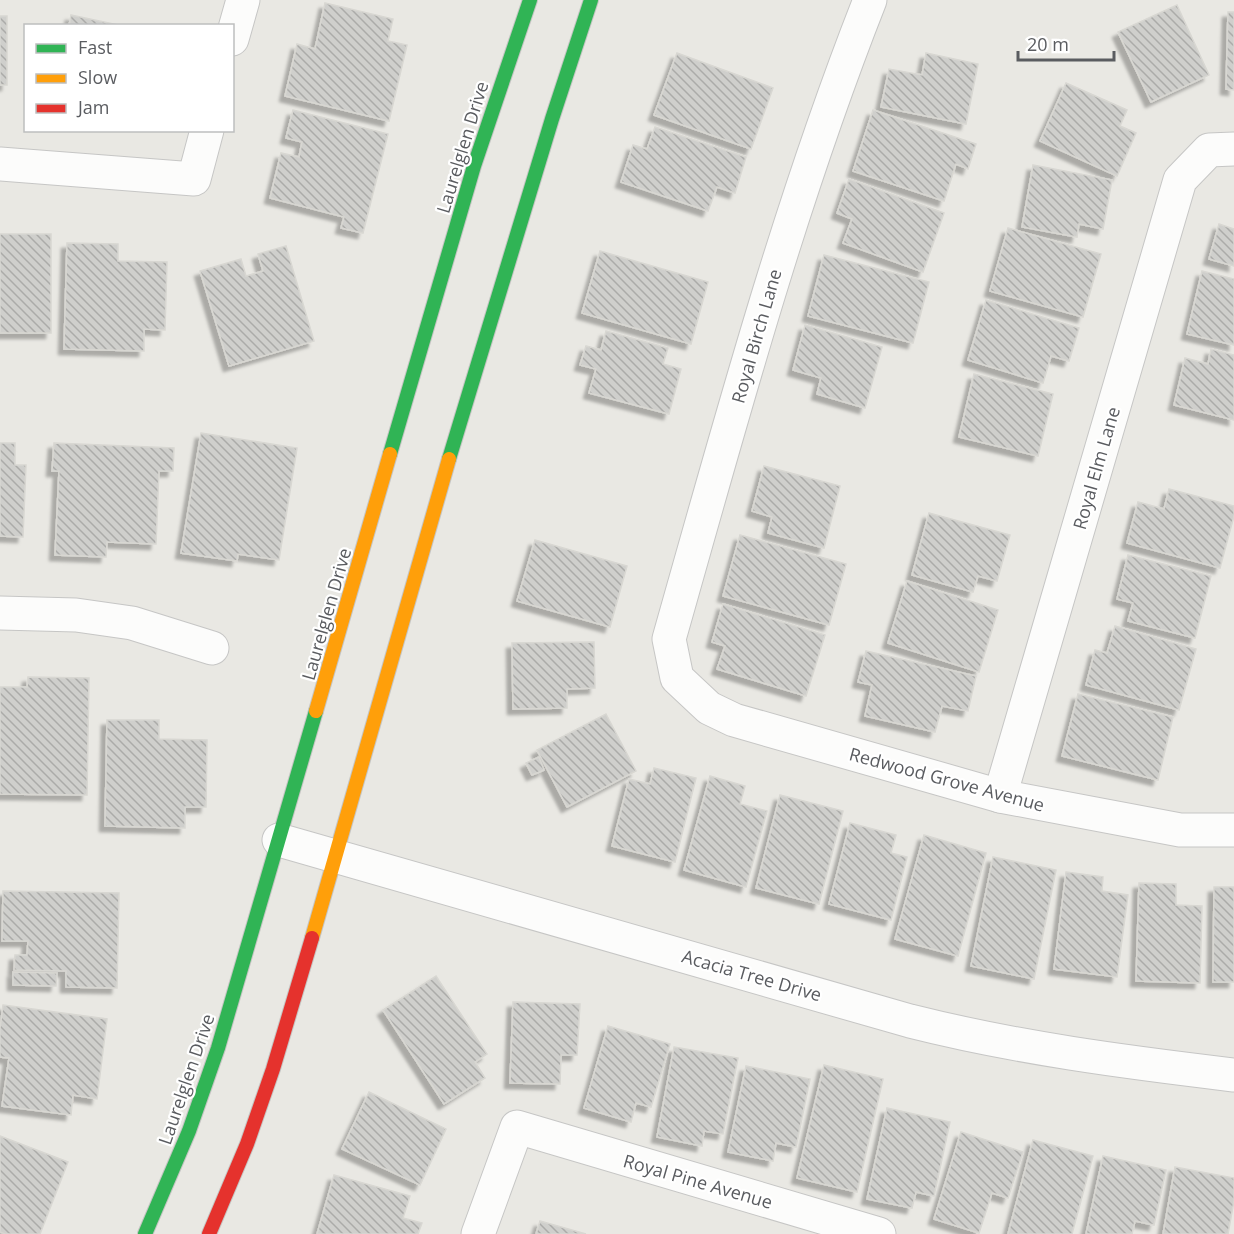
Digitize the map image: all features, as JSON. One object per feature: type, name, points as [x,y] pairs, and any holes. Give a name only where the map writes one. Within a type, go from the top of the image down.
[{"type":"street","points":[[234,32],[243,0]]},
{"type":"street","name":"Laurelglen Drive","points":[[145,1234],[189,1131],[218,1048],[474,166],[530,0]]},
{"type":"street","points":[[209,1234],[247,1144],[273,1069],[448,460],[552,119],[591,0]]},
{"type":"street","name":"Royal Birch Lane","points":[[677,678],[669,639],[675,616],[770,285],[835,88],[870,0]]},
{"type":"street","points":[[0,164],[194,179],[206,132]]},
{"type":"street","name":"Royal Elm Lane","points":[[1000,796],[1180,180],[1222,150]]},
{"type":"street","points":[[0,613],[76,615],[132,623],[212,648]]},
{"type":"street","name":"Redwood Grove Avenue","points":[[677,678],[709,708],[734,720],[1000,796],[1180,830],[1234,830]]},
{"type":"street","name":"Acacia Tree Drive","points":[[279,840],[910,1021],[969,1035],[1118,1061],[1234,1076]]},
{"type":"street","name":"Royal Pine Avenue","points":[[478,1234],[517,1128],[879,1234]]},
{"type":"building","points":[[325,3],[393,19],[388,41],[407,45],[389,121],[285,96],[297,44],[315,49]]},
{"type":"building","points":[[1177,5],[1209,75],[1151,102],[1118,32]]},
{"type":"building","points":[[1228,12],[1234,12],[1234,90],[1226,89]]},
{"type":"building","points":[[71,15],[114,24],[69,24]]},
{"type":"building","points":[[0,16],[7,16],[7,85],[0,85]]},
{"type":"building","points":[[677,53],[773,88],[751,149],[654,115]]},
{"type":"building","points":[[926,53],[978,64],[966,124],[881,107],[889,69],[922,75]]},
{"type":"building","points":[[1066,83],[1127,110],[1120,126],[1136,133],[1117,176],[1040,141]]},
{"type":"building","points":[[293,110],[388,134],[363,233],[341,228],[344,217],[270,198],[281,153],[299,157],[302,142],[286,138]]},
{"type":"building","points":[[873,110],[976,144],[968,169],[956,164],[944,201],[853,171]]},
{"type":"building","points":[[655,127],[746,157],[735,193],[717,187],[708,211],[621,182],[633,145],[647,149]]},
{"type":"building","points":[[1033,165],[1112,180],[1103,229],[1079,224],[1077,237],[1022,227]]},
{"type":"building","points":[[849,179],[944,213],[923,272],[843,243],[852,219],[837,213]]},
{"type":"building","points":[[1219,224],[1234,229],[1234,266],[1209,259]]},
{"type":"building","points":[[1008,228],[1101,254],[1083,317],[990,291]]},
{"type":"building","points":[[0,234],[51,234],[51,333],[0,333]]},
{"type":"building","points":[[67,243],[118,244],[118,261],[167,262],[165,330],[144,329],[144,351],[64,349]]},
{"type":"building","points":[[286,246],[314,341],[229,366],[200,271],[241,259],[246,276],[263,271],[258,254]]},
{"type":"building","points":[[600,251],[708,282],[691,344],[582,313]]},
{"type":"building","points":[[824,255],[929,282],[913,343],[808,316]]},
{"type":"building","points":[[1202,271],[1234,279],[1234,345],[1187,334]]},
{"type":"building","points":[[986,300],[1079,328],[1069,361],[1051,356],[1043,383],[968,360]]},
{"type":"building","points":[[805,325],[882,347],[865,408],[817,394],[821,378],[793,370]]},
{"type":"building","points":[[606,331],[668,348],[663,364],[681,369],[669,414],[589,393],[596,369],[580,365],[586,346],[601,350]]},
{"type":"building","points":[[1211,349],[1234,355],[1234,420],[1174,405],[1185,358],[1208,364]]},
{"type":"building","points":[[974,374],[1053,394],[1038,456],[959,437]]},
{"type":"building","points":[[201,433],[297,448],[279,560],[238,554],[237,561],[181,553]]},
{"type":"building","points":[[0,443],[15,443],[15,465],[26,465],[23,537],[0,536]]},
{"type":"building","points":[[54,443],[174,448],[173,471],[159,471],[156,544],[107,542],[106,557],[55,555],[59,471],[52,471]]},
{"type":"building","points":[[764,466],[840,486],[824,548],[768,533],[772,517],[752,511]]},
{"type":"building","points":[[1169,489],[1234,506],[1234,516],[1220,568],[1127,543],[1138,502],[1164,509]]},
{"type":"building","points":[[929,513],[1010,535],[997,581],[978,576],[973,592],[912,575]]},
{"type":"building","points":[[740,535],[846,564],[829,625],[723,596]]},
{"type":"building","points":[[535,540],[627,566],[610,627],[517,601]]},
{"type":"building","points":[[1128,555],[1211,576],[1195,638],[1128,621],[1133,603],[1117,599]]},
{"type":"building","points":[[907,581],[998,610],[979,672],[888,643]]},
{"type":"building","points":[[723,604],[825,635],[806,696],[717,669],[725,646],[712,642]]},
{"type":"building","points":[[1115,626],[1196,649],[1179,710],[1086,685],[1095,650],[1107,653]]},
{"type":"building","points":[[594,642],[595,688],[567,689],[567,708],[513,709],[512,643]]},
{"type":"building","points":[[866,651],[976,676],[968,711],[942,706],[935,732],[865,716],[872,685],[858,682]]},
{"type":"building","points":[[28,677],[89,678],[87,795],[0,794],[0,687],[27,687]]},
{"type":"building","points":[[1078,694],[1173,717],[1158,780],[1062,756]]},
{"type":"building","points":[[606,714],[636,771],[567,807],[537,750]]},
{"type":"building","points":[[107,720],[159,720],[159,739],[207,740],[206,807],[185,807],[185,828],[105,826]]},
{"type":"building","points":[[539,757],[544,770],[532,775],[526,763]]},
{"type":"building","points":[[654,768],[696,778],[675,862],[612,846],[629,779],[650,784]]},
{"type":"building","points":[[710,776],[745,786],[740,804],[767,811],[746,887],[684,870]]},
{"type":"building","points":[[780,795],[843,811],[819,904],[756,888]]},
{"type":"building","points":[[850,823],[896,835],[891,853],[907,857],[891,920],[829,904]]},
{"type":"building","points":[[924,835],[986,853],[958,956],[895,939]]},
{"type":"building","points":[[993,857],[1056,870],[1034,979],[971,966]]},
{"type":"building","points":[[1066,872],[1103,877],[1102,891],[1128,895],[1117,977],[1054,969]]},
{"type":"building","points":[[1139,883],[1176,884],[1176,905],[1202,906],[1200,983],[1136,981]]},
{"type":"building","points":[[1214,887],[1234,887],[1234,982],[1213,982]]},
{"type":"building","points":[[3,891],[119,893],[117,988],[66,987],[66,971],[14,970],[15,955],[27,955],[28,941],[2,941]]},
{"type":"building","points":[[13,972],[57,973],[56,986],[13,985]]},
{"type":"building","points":[[436,976],[487,1054],[475,1062],[485,1078],[444,1104],[383,1010]]},
{"type":"building","points":[[513,1002],[580,1004],[577,1055],[561,1055],[560,1084],[510,1083]]},
{"type":"building","points":[[3,1005],[107,1019],[97,1099],[73,1095],[71,1115],[2,1106],[9,1058],[0,1057]]},
{"type":"building","points":[[608,1026],[670,1044],[651,1107],[636,1103],[631,1122],[584,1108]]},
{"type":"building","points":[[674,1047],[738,1058],[723,1134],[704,1131],[702,1146],[657,1137]]},
{"type":"building","points":[[824,1065],[883,1079],[857,1192],[797,1178]]},
{"type":"building","points":[[746,1066],[810,1079],[796,1147],[776,1143],[773,1161],[728,1152]]},
{"type":"building","points":[[369,1092],[446,1129],[420,1185],[342,1149]]},
{"type":"building","points":[[887,1108],[950,1122],[934,1196],[916,1192],[912,1208],[867,1199]]},
{"type":"building","points":[[961,1132],[1023,1152],[1008,1198],[992,1193],[979,1233],[934,1219]]},
{"type":"building","points":[[0,1136],[68,1162],[40,1234],[0,1232]]},
{"type":"building","points":[[1033,1140],[1093,1156],[1072,1234],[1008,1234]]},
{"type":"building","points":[[1103,1156],[1166,1170],[1154,1225],[1135,1221],[1132,1234],[1086,1234]]},
{"type":"building","points":[[1175,1167],[1234,1178],[1234,1201],[1228,1234],[1163,1234]]},
{"type":"building","points":[[334,1175],[410,1196],[403,1218],[422,1223],[418,1234],[317,1234]]},
{"type":"building","points":[[540,1221],[586,1234],[536,1234]]},
{"type":"traffic: fast","points":[[390,454],[474,166],[530,0]]},
{"type":"traffic: fast","points":[[449,459],[552,119],[591,0]]},
{"type":"traffic: fast","points":[[145,1234],[189,1131],[218,1048],[316,711]]},
{"type":"traffic: slow","points":[[316,711],[390,454]]},
{"type":"traffic: slow","points":[[312,938],[449,459]]},
{"type":"traffic: jam","points":[[209,1234],[247,1144],[273,1069],[312,938]]}]
